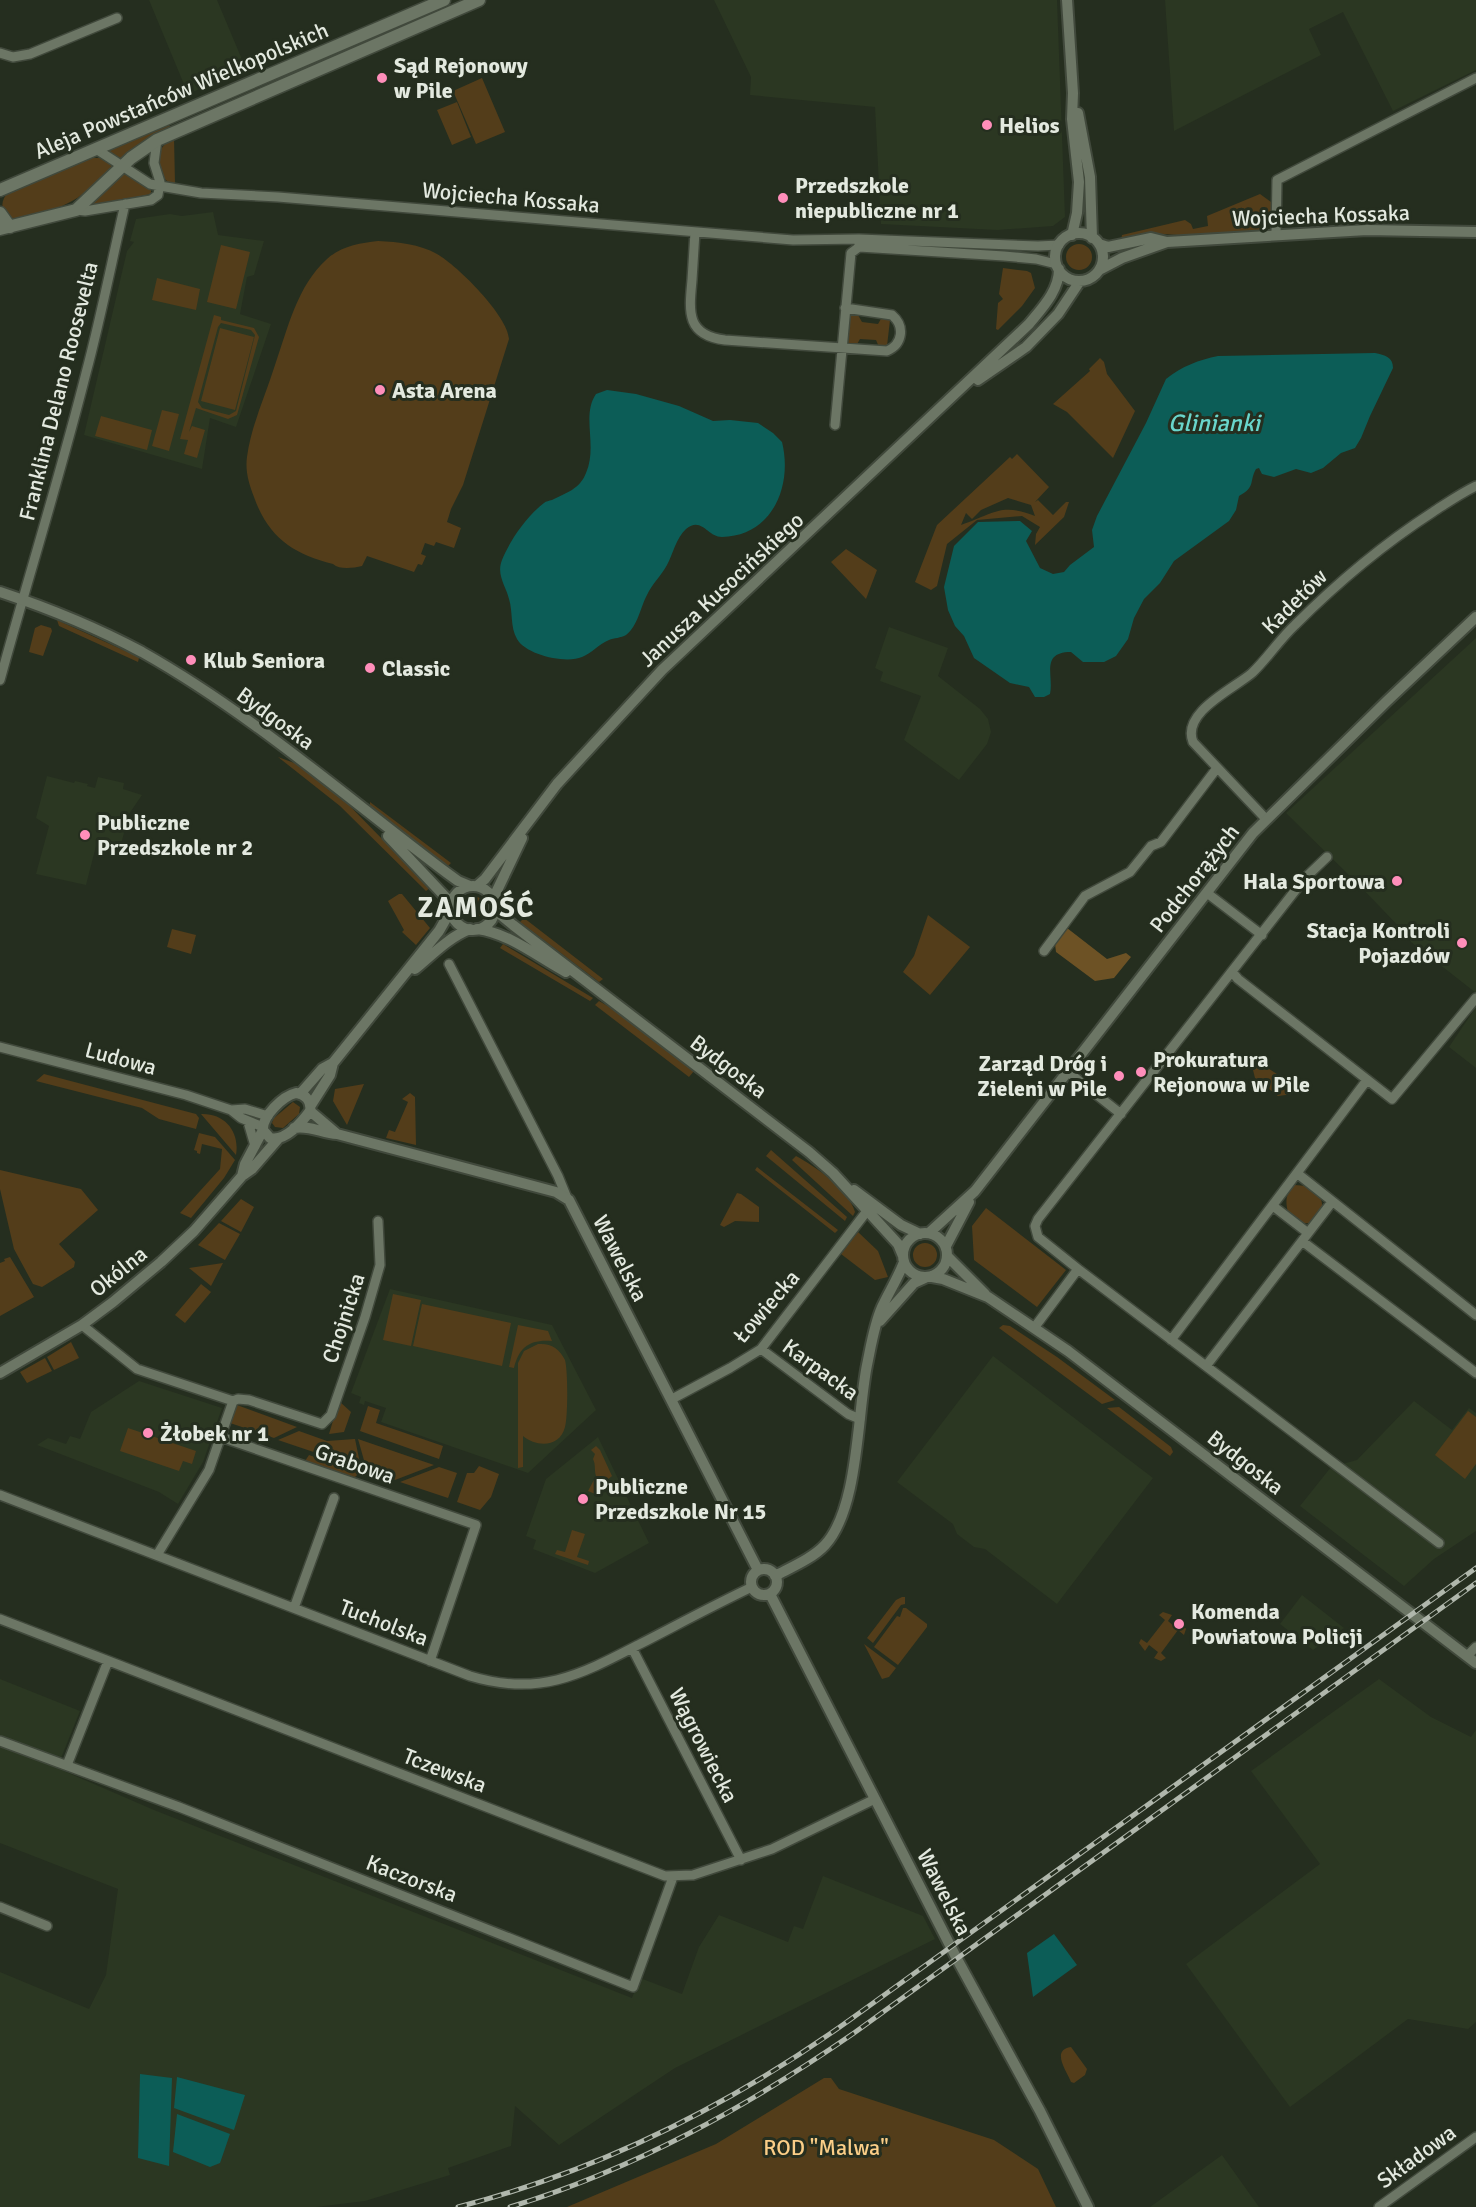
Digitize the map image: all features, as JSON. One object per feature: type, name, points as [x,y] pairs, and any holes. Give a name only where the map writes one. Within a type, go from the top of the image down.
[{"type":"main road","name":"Aleja Powstańców Wielkopolskich","points":[[0,190],[444,0]]},
{"type":"main road","name":"Aleja Powstańców Wielkopolskich","points":[[5,228],[76,210],[123,166],[156,140],[479,0]]},
{"type":"main road","points":[[0,213],[5,228]]},
{"type":"street","points":[[1067,0],[1073,93],[1072,119],[1079,182],[1077,213],[1072,235]]},
{"type":"street","points":[[0,53],[13,57],[30,54],[117,18]]},
{"type":"street","points":[[1276,234],[1277,180],[1476,78]]},
{"type":"street","points":[[1073,93],[1090,177],[1096,241],[1102,255],[1098,270],[1093,276],[1080,281],[1068,278],[1057,267],[1055,257],[1059,245],[1072,235],[1080,234],[1096,241]]},
{"type":"street","points":[[76,210],[85,211],[151,200],[158,195],[160,182],[154,167],[156,140]]},
{"type":"street","name":"Wojciecha Kossaka","points":[[96,148],[150,184],[201,193],[278,197],[793,240],[1059,245]]},
{"type":"street","name":"Franklina Delano Roosevelta","points":[[0,680],[86,373],[125,204]]},
{"type":"street","name":"Wojciecha Kossaka","points":[[1098,270],[1122,258],[1167,242],[1276,234],[1384,230],[1476,232]]},
{"type":"street","points":[[695,231],[690,307],[693,321],[700,331],[713,339],[887,351],[896,345],[901,333],[898,321],[889,313],[845,308]]},
{"type":"street","name":"Wojciecha Kossaka","points":[[1096,241],[1108,247],[1151,238],[1167,242]]},
{"type":"street","name":"Wojciecha Kossaka","points":[[859,243],[1036,259],[1057,267]]},
{"type":"street","points":[[835,425],[851,253],[859,243]]},
{"type":"street","name":"Janusza Kusocińskiego","points":[[473,886],[485,879],[565,775],[662,670],[1023,330],[1040,311],[1059,281],[1057,267]]},
{"type":"street","name":"Janusza Kusocińskiego","points":[[955,395],[1026,347],[1058,314],[1080,281]]},
{"type":"street","name":"Kadetów","points":[[1266,819],[1191,738],[1194,725],[1205,707],[1252,673],[1328,592],[1388,541],[1476,486]]},
{"type":"street","name":"Bydgoska","points":[[0,592],[108,635],[174,671],[294,754],[450,876],[473,886]]},
{"type":"street","name":"Podchorążych","points":[[925,1234],[975,1191],[1266,819],[1476,617]]},
{"type":"street","points":[[1044,951],[1085,896],[1130,872],[1151,846],[1161,842],[1217,768]]},
{"type":"street","name":"Bydgoska","points":[[361,808],[413,861],[451,907]]},
{"type":"street","name":"Janusza Kusocińskiego","points":[[494,902],[528,824]]},
{"type":"street","points":[[1327,857],[1305,878],[1233,973],[1036,1222],[1035,1230],[1038,1237],[1078,1269],[1439,1543]]},
{"type":"street","points":[[300,1094],[322,1070],[333,1063],[399,983],[441,928],[460,890],[473,886],[487,891],[494,902],[491,920],[483,927],[459,934],[448,941],[399,983]]},
{"type":"street","points":[[1207,893],[1262,935]]},
{"type":"street","name":"Bydgoska","points":[[494,902],[502,916],[809,1152],[833,1173],[901,1225],[925,1234]]},
{"type":"street","points":[[451,907],[459,925],[474,929]]},
{"type":"street","name":"Bydgoska","points":[[474,929],[491,931],[504,937],[600,992]]},
{"type":"street","name":"Wawelska","points":[[449,964],[758,1570]]},
{"type":"street","points":[[1233,973],[1238,980],[1392,1099],[1476,998]]},
{"type":"street","name":"Ludowa","points":[[0,1047],[186,1095],[231,1110],[248,1122],[263,1128]]},
{"type":"street","points":[[313,1104],[330,1075],[333,1063]]},
{"type":"street","points":[[1068,1072],[1121,1114]]},
{"type":"street","points":[[1172,1340],[1366,1080]]},
{"type":"street","points":[[268,1116],[288,1096],[300,1094],[306,1096],[320,1118],[337,1134]]},
{"type":"street","points":[[313,1104],[320,1118]]},
{"type":"street","name":"Okólna","points":[[0,1373],[81,1325],[113,1302],[169,1254],[206,1218],[278,1139],[294,1128],[313,1104]]},
{"type":"street","name":"Ludowa","points":[[231,1110],[245,1109],[268,1116]]},
{"type":"street","name":"Okólna","points":[[242,1176],[245,1164],[268,1116]]},
{"type":"street","points":[[248,1122],[255,1146]]},
{"type":"street","points":[[294,1128],[303,1126],[337,1134],[548,1190],[567,1198]]},
{"type":"street","points":[[263,1128],[270,1138],[278,1139]]},
{"type":"street","name":"Bydgoska","points":[[833,1173],[898,1244],[904,1259]]},
{"type":"street","points":[[1298,1174],[1476,1315]]},
{"type":"street","name":"Podchorążych","points":[[946,1251],[975,1191]]},
{"type":"street","points":[[1206,1366],[1332,1202]]},
{"type":"street","points":[[1273,1206],[1305,1237],[1476,1373]]},
{"type":"street","name":"Łowiecka","points":[[672,1399],[761,1349],[867,1211]]},
{"type":"street","name":"Chojnicka","points":[[325,1423],[331,1415],[365,1317],[380,1265],[378,1221]]},
{"type":"street","points":[[877,1323],[914,1283],[928,1277],[943,1269],[946,1251],[938,1238],[925,1234],[907,1244],[904,1259],[912,1273],[928,1277]]},
{"type":"street","name":"Bydgoska","points":[[946,1251],[988,1297]]},
{"type":"street","name":"Karpacka","points":[[775,1576],[822,1548],[837,1527],[849,1494],[867,1368],[877,1323],[882,1308],[899,1277],[904,1259]]},
{"type":"street","points":[[1034,1328],[1078,1269]]},
{"type":"street","name":"Bydgoska","points":[[928,1277],[943,1279],[988,1297],[1034,1328],[1095,1371],[1472,1660]]},
{"type":"street","name":"Grabowa","points":[[81,1325],[137,1369],[232,1401],[249,1400],[315,1423],[325,1423]]},
{"type":"street","name":"Karpacka","points":[[761,1349],[848,1414],[860,1419]]},
{"type":"street","points":[[157,1556],[209,1470],[232,1401]]},
{"type":"street","name":"Grabowa","points":[[221,1437],[476,1526],[430,1660]]},
{"type":"street","name":"Tucholska","points":[[0,1495],[430,1660],[486,1680],[507,1683],[533,1684],[576,1675],[752,1587]]},
{"type":"street","points":[[294,1608],[333,1498]]},
{"type":"street","points":[[758,1570],[770,1570],[775,1576],[777,1584],[770,1594],[762,1595],[752,1587],[752,1576],[758,1570]]},
{"type":"street","name":"Wawelska","points":[[770,1594],[957,1959],[1040,2111],[1088,2207]]},
{"type":"street","name":"Tczewska","points":[[0,1619],[635,1865],[673,1877],[693,1875],[796,1839],[875,1799]]},
{"type":"street","points":[[1472,1660],[1476,1647]]},
{"type":"street","name":"Wągrowiecka","points":[[632,1648],[741,1860]]},
{"type":"street","points":[[67,1765],[108,1661]]},
{"type":"street","name":"Kaczorska","points":[[0,1741],[179,1808],[633,1987],[673,1877]]},
{"type":"street","points":[[0,1907],[47,1926]]},
{"type":"street","name":"Składowa","points":[[1379,2207],[1476,2137]]},
{"type":"shaded area","points":[[149,0],[217,0],[246,69],[188,94]]},
{"type":"shaded area","points":[[714,0],[1057,0],[1065,217],[1053,226],[997,230],[881,224],[875,107],[750,95],[751,77]]},
{"type":"shaded area","points":[[1165,0],[1476,0],[1476,70],[1393,111],[1343,12],[1309,29],[1321,55],[1174,131]]},
{"type":"shaded area","points":[[213,212],[218,235],[264,241],[254,275],[247,277],[240,314],[271,324],[236,427],[210,418],[202,469],[84,435],[127,251],[134,242],[130,241],[136,219],[170,214],[182,216]]},
{"type":"shaded area","points":[[889,627],[948,648],[938,676],[980,709],[988,719],[991,732],[987,744],[959,780],[904,740],[921,696],[880,681],[883,672],[875,668]]},
{"type":"shaded area","points":[[1476,638],[1476,993],[1411,942],[1408,936],[1356,882],[1286,813]]},
{"type":"shaded area","name":"Publiczne Przedszkole nr 2","points":[[47,776],[88,784],[87,786],[95,788],[98,777],[124,783],[123,789],[142,795],[129,814],[119,852],[96,846],[86,885],[36,874],[49,826],[36,818]]},
{"type":"shaded area","points":[[1067,928],[1107,959],[1126,953],[1131,957],[1114,978],[1095,981],[1056,952],[1055,944]]},
{"type":"shaded area","points":[[1476,1007],[1476,1068],[1449,1047]]},
{"type":"shaded area","points":[[390,1289],[552,1325],[596,1410],[528,1473],[381,1422],[386,1408],[365,1401],[364,1405],[359,1403],[361,1397],[351,1393]]},
{"type":"shaded area","points":[[993,1356],[1153,1478],[1057,1604],[985,1549],[974,1547],[957,1534],[953,1524],[897,1482]]},
{"type":"shaded area","name":"Żłobek nr 1","points":[[139,1381],[222,1408],[203,1462],[178,1504],[159,1492],[37,1445],[48,1438],[66,1444],[70,1436],[80,1439],[91,1412]]},
{"type":"shaded area","points":[[1414,1401],[1452,1430],[1469,1408],[1476,1413],[1476,1531],[1434,1559],[1404,1586],[1300,1506],[1331,1467],[1357,1460]]},
{"type":"shaded area","name":"Publiczne Przedszkole Nr 15","points":[[598,1437],[649,1543],[595,1573],[533,1549],[536,1540],[526,1536],[546,1479]]},
{"type":"shaded area","points":[[1302,1595],[1344,1628],[1313,1650],[1280,1624]]},
{"type":"shaded area","points":[[0,1679],[80,1711],[57,1768],[154,1810],[632,1998],[640,1978],[682,1994],[699,1947],[719,1915],[788,1942],[794,1926],[803,1929],[823,1876],[923,1916],[935,1939],[675,2068],[559,2145],[515,2106],[511,2146],[448,2168],[450,2175],[365,2201],[316,2207],[0,2207],[0,1972],[89,2009],[106,1975],[118,1889],[0,1843]]},
{"type":"shaded area","points":[[1379,1679],[1431,1717],[1471,1737],[1476,1730],[1476,2022],[1468,2029],[1408,2019],[1290,2107],[1186,1964],[1320,1864],[1251,1771]]},
{"type":"shaded area","points":[[1222,2155],[1259,2207],[1150,2207]]},
{"type":"green space","points":[[482,78],[505,132],[476,144],[453,91]]},
{"type":"green space","points":[[457,102],[471,137],[452,145],[437,110]]},
{"type":"green space","points":[[169,124],[170,127],[150,137],[122,159],[106,151]]},
{"type":"green space","points":[[174,137],[175,184],[168,182],[160,174],[158,163],[162,148]]},
{"type":"green space","points":[[88,158],[102,158],[115,165],[78,198],[58,208],[20,218],[12,218],[3,209],[4,198],[8,192]]},
{"type":"green space","points":[[124,172],[151,189],[151,194],[86,207]]},
{"type":"green space","points":[[1260,194],[1271,202],[1272,206],[1270,221],[1264,230],[1192,236],[1150,233],[1121,240],[1122,235],[1185,220],[1191,224],[1193,229],[1208,226],[1207,216]]},
{"type":"green space","name":"Asta Arena","points":[[378,241],[416,246],[446,260],[469,280],[491,305],[506,329],[509,339],[463,485],[447,522],[461,528],[454,548],[436,542],[434,546],[425,543],[421,554],[426,556],[422,565],[418,564],[414,572],[367,556],[362,566],[339,567],[294,549],[284,542],[267,523],[254,497],[247,472],[247,457],[255,422],[289,322],[308,282],[327,259],[338,251],[358,244]]},
{"type":"green space","points":[[1079,244],[1088,248],[1092,257],[1088,266],[1079,270],[1070,266],[1066,257],[1070,248]]},
{"type":"green space","points":[[221,245],[250,252],[236,309],[207,302]]},
{"type":"green space","points":[[1003,268],[1031,273],[1035,288],[1022,306],[998,330],[996,329],[998,303],[1003,299],[999,294]]},
{"type":"green space","points":[[157,278],[200,289],[196,310],[152,300]]},
{"type":"green space","points":[[854,314],[858,315],[862,322],[878,324],[882,317],[888,318],[890,320],[887,346],[879,347],[876,340],[860,339],[856,346],[849,344],[847,341],[849,317]]},
{"type":"green space","points":[[214,315],[221,317],[221,320],[254,328],[259,337],[237,415],[228,419],[196,408],[189,432],[192,426],[205,430],[197,458],[184,454],[188,440],[180,439]],"holes":[[[221,323],[251,330],[255,335],[236,411],[229,415],[202,408],[198,402],[218,327]]]},
{"type":"green space","points":[[220,328],[254,337],[235,410],[201,401]]},
{"type":"green space","points":[[1100,358],[1104,362],[1107,374],[1135,411],[1113,458],[1067,412],[1053,404],[1090,371],[1089,369]]},
{"type":"green space","points":[[162,410],[179,414],[169,451],[152,446]]},
{"type":"green space","points":[[101,416],[152,430],[147,450],[95,436]]},
{"type":"green space","points":[[1017,454],[1049,487],[1035,502],[1038,500],[1053,515],[1066,502],[1069,502],[1064,517],[1035,545],[1036,534],[1040,527],[1022,516],[977,520],[947,544],[937,586],[931,590],[915,582],[937,525],[1010,457],[1012,459]],"holes":[[[1008,498],[1031,505],[1035,516],[1004,510],[961,525],[966,513],[972,519],[981,510]]]},
{"type":"green space","points":[[846,549],[877,570],[866,599],[831,562]]},
{"type":"green space","points":[[57,620],[132,654],[139,658],[138,662],[59,626]]},
{"type":"green space","points":[[41,625],[51,628],[52,631],[43,656],[29,652],[35,628]]},
{"type":"green space","points":[[278,757],[297,764],[343,799],[430,888],[426,891],[340,806]]},
{"type":"green space","points":[[370,802],[451,863],[448,866],[370,806]]},
{"type":"green space","points":[[402,894],[430,928],[416,945],[402,932],[404,930],[388,901]]},
{"type":"green space","points":[[473,896],[481,899],[484,907],[481,915],[473,918],[465,915],[462,907],[465,899]]},
{"type":"green space","points":[[928,915],[970,947],[930,995],[903,972],[914,956]]},
{"type":"green space","points":[[524,918],[603,979],[599,982],[520,922]]},
{"type":"green space","points":[[172,929],[196,935],[191,954],[167,947]]},
{"type":"green space","points":[[503,944],[593,998],[590,1001],[500,948]]},
{"type":"green space","points":[[599,1001],[613,1009],[694,1071],[689,1077],[595,1005]]},
{"type":"green space","points":[[1257,1065],[1277,1074],[1288,1087],[1289,1092],[1278,1096],[1255,1078],[1253,1070]]},
{"type":"green space","points":[[44,1074],[196,1114],[199,1118],[196,1129],[159,1119],[142,1108],[36,1081]]},
{"type":"green space","points":[[364,1084],[347,1125],[333,1101],[335,1089]]},
{"type":"green space","points":[[410,1093],[415,1097],[416,1145],[386,1138],[389,1130],[395,1132],[408,1102],[402,1099]]},
{"type":"green space","points":[[293,1102],[300,1107],[299,1114],[283,1128],[275,1127],[272,1123],[274,1118]]},
{"type":"green space","points":[[201,1114],[224,1120],[236,1139],[236,1155]]},
{"type":"green space","points":[[199,1133],[215,1137],[235,1160],[224,1178],[191,1218],[180,1213],[220,1169],[222,1149],[202,1144],[200,1154],[197,1153],[194,1150]]},
{"type":"green space","points":[[771,1150],[847,1217],[845,1221],[766,1156]]},
{"type":"green space","points":[[796,1156],[839,1187],[852,1204],[855,1212],[853,1216],[792,1160]]},
{"type":"green space","points":[[757,1167],[838,1230],[835,1233],[755,1170]]},
{"type":"green space","points":[[0,1170],[81,1189],[98,1210],[59,1244],[75,1262],[74,1267],[42,1287],[33,1284],[14,1249],[0,1189]]},
{"type":"green space","points":[[1294,1185],[1315,1191],[1320,1198],[1321,1212],[1312,1222],[1304,1223],[1288,1212],[1287,1197]]},
{"type":"green space","points":[[737,1193],[759,1207],[759,1222],[735,1221],[724,1227],[720,1225]]},
{"type":"green space","points":[[241,1199],[254,1207],[241,1232],[221,1221]]},
{"type":"green space","points":[[986,1208],[1066,1270],[1037,1307],[974,1260],[972,1226]]},
{"type":"green space","points":[[219,1223],[240,1234],[225,1260],[198,1245]]},
{"type":"green space","points":[[858,1232],[878,1251],[888,1277],[875,1280],[841,1254]]},
{"type":"green space","points":[[925,1243],[933,1247],[937,1255],[933,1263],[925,1267],[917,1263],[913,1255],[917,1247]]},
{"type":"green space","points":[[10,1257],[34,1297],[0,1316],[0,1263]]},
{"type":"green space","points":[[223,1263],[211,1286],[189,1268]]},
{"type":"green space","points":[[201,1284],[211,1292],[185,1323],[175,1315]]},
{"type":"green space","points":[[393,1294],[421,1300],[411,1346],[383,1340]]},
{"type":"green space","points":[[422,1304],[511,1323],[502,1366],[413,1346]]},
{"type":"green space","points":[[518,1325],[548,1331],[552,1341],[537,1341],[527,1346],[519,1355],[514,1368],[509,1367]]},
{"type":"green space","points":[[1003,1325],[1010,1326],[1057,1357],[1115,1400],[1102,1404],[999,1328]]},
{"type":"green space","points":[[71,1342],[79,1358],[54,1370],[47,1357]]},
{"type":"green space","points":[[538,1344],[554,1347],[565,1360],[566,1421],[562,1434],[553,1442],[541,1444],[523,1436],[523,1467],[518,1468],[518,1363],[524,1351]]},
{"type":"green space","points":[[45,1358],[52,1371],[27,1383],[20,1372]]},
{"type":"green space","points":[[339,1401],[351,1412],[344,1432],[329,1434]]},
{"type":"green space","points":[[237,1405],[297,1427],[274,1438],[230,1423]]},
{"type":"green space","points":[[368,1406],[380,1410],[376,1423],[443,1446],[439,1459],[360,1431]]},
{"type":"green space","points":[[1119,1407],[1171,1447],[1173,1452],[1170,1456],[1107,1408]]},
{"type":"green space","points":[[1468,1411],[1476,1417],[1476,1464],[1465,1479],[1435,1455]]},
{"type":"green space","points":[[128,1428],[196,1451],[192,1464],[183,1461],[179,1471],[120,1451]]},
{"type":"green space","points":[[299,1431],[327,1441],[355,1439],[361,1468],[278,1440]]},
{"type":"green space","points":[[358,1439],[434,1465],[395,1480],[367,1471]]},
{"type":"green space","points":[[596,1446],[612,1476],[600,1486],[595,1494],[588,1491],[596,1476],[593,1459],[595,1454],[591,1450]]},
{"type":"green space","points":[[309,1455],[359,1473],[354,1478],[305,1461]]},
{"type":"green space","points":[[479,1466],[499,1474],[491,1497],[480,1510],[457,1502],[467,1473],[474,1473]]},
{"type":"green space","points":[[439,1467],[457,1473],[448,1498],[400,1482]]},
{"type":"green space","points":[[572,1530],[585,1534],[577,1557],[589,1561],[588,1565],[555,1554],[557,1550],[565,1552]]},
{"type":"green space","points":[[905,1597],[905,1604],[901,1605],[873,1643],[867,1638],[896,1600]]},
{"type":"green space","points":[[903,1608],[927,1624],[927,1627],[898,1665],[874,1647],[897,1616],[900,1617]]},
{"type":"green space","points":[[1163,1612],[1172,1615],[1168,1621],[1176,1628],[1181,1622],[1186,1629],[1184,1635],[1178,1630],[1161,1653],[1166,1658],[1161,1661],[1154,1658],[1158,1652],[1149,1645],[1145,1651],[1139,1643],[1141,1639],[1147,1643],[1165,1620],[1159,1615]]},
{"type":"green space","points":[[864,1644],[896,1668],[889,1677],[882,1679]]},
{"type":"green space","points":[[1071,2047],[1087,2069],[1085,2075],[1074,2083],[1071,2082],[1061,2056],[1065,2049]]},
{"type":"green space","name":"ROD \"Malwa\"","points":[[824,2078],[831,2078],[839,2089],[994,2140],[1038,2169],[1056,2207],[567,2207],[716,2144]]},
{"type":"water","name":"Glinianki","points":[[1375,353],[1390,359],[1393,368],[1355,448],[1341,453],[1323,468],[1311,473],[1296,469],[1274,477],[1262,474],[1259,468],[1256,469],[1250,487],[1239,496],[1236,510],[1229,521],[1174,561],[1160,583],[1144,599],[1134,618],[1128,639],[1116,656],[1104,662],[1083,662],[1071,652],[1055,656],[1050,666],[1050,694],[1044,697],[1035,697],[1029,687],[1010,683],[974,658],[948,610],[944,587],[954,546],[978,522],[1020,521],[1032,531],[1026,541],[1040,568],[1053,574],[1064,572],[1094,547],[1092,530],[1097,516],[1146,423],[1166,379],[1191,364],[1218,356]]},
{"type":"water","points":[[607,390],[636,394],[679,406],[713,421],[758,423],[782,442],[785,459],[781,491],[775,506],[766,518],[754,528],[739,534],[717,536],[696,525],[686,529],[677,541],[665,569],[649,591],[636,622],[626,635],[611,639],[575,659],[547,657],[529,650],[517,639],[500,565],[505,552],[525,521],[545,502],[572,490],[580,483],[586,473],[591,452],[589,421],[592,403],[596,394]]},
{"type":"water","points":[[1054,1934],[1077,1965],[1033,1997],[1027,1953]]},
{"type":"water","points":[[140,2074],[172,2078],[169,2166],[138,2158]]},
{"type":"water","points":[[177,2077],[245,2095],[234,2130],[174,2108]]},
{"type":"water","points":[[177,2114],[230,2134],[220,2163],[210,2167],[173,2152]]},
{"type":"railway","points":[[458,2207],[511,2192],[614,2154],[712,2107],[806,2050],[1476,1568]]},
{"type":"railway","points":[[510,2207],[556,2192],[646,2155],[731,2111],[814,2060],[1476,1583]]},
{"type":"place","name":"Sąd Rejonowy w Pile","points":[[382,78]]},
{"type":"place","name":"Helios","points":[[987,125]]},
{"type":"place","name":"Przedszkole niepubliczne nr 1","points":[[783,198]]},
{"type":"place","name":"Asta Arena","points":[[380,390]]},
{"type":"place","name":"Klub Seniora","points":[[191,660]]},
{"type":"place","name":"Classic","points":[[370,668]]},
{"type":"place","name":"Publiczne Przedszkole nr 2","points":[[85,835]]},
{"type":"place","name":"Hala Sportowa","points":[[1397,881]]},
{"type":"place","name":"Stacja Kontroli Pojazdów","points":[[1462,943]]},
{"type":"place","name":"Prokuratura Rejonowa w Pile","points":[[1141,1072]]},
{"type":"place","name":"Zarząd Dróg i Zieleni w Pile","points":[[1119,1076]]},
{"type":"place","name":"Żłobek nr 1","points":[[148,1433]]},
{"type":"place","name":"Publiczne Przedszkole Nr 15","points":[[583,1499]]},
{"type":"place","name":"Komenda Powiatowa Policji","points":[[1179,1624]]},
{"type":"district","name":"ZAMOŚĆ","points":[[476,907]]}]
